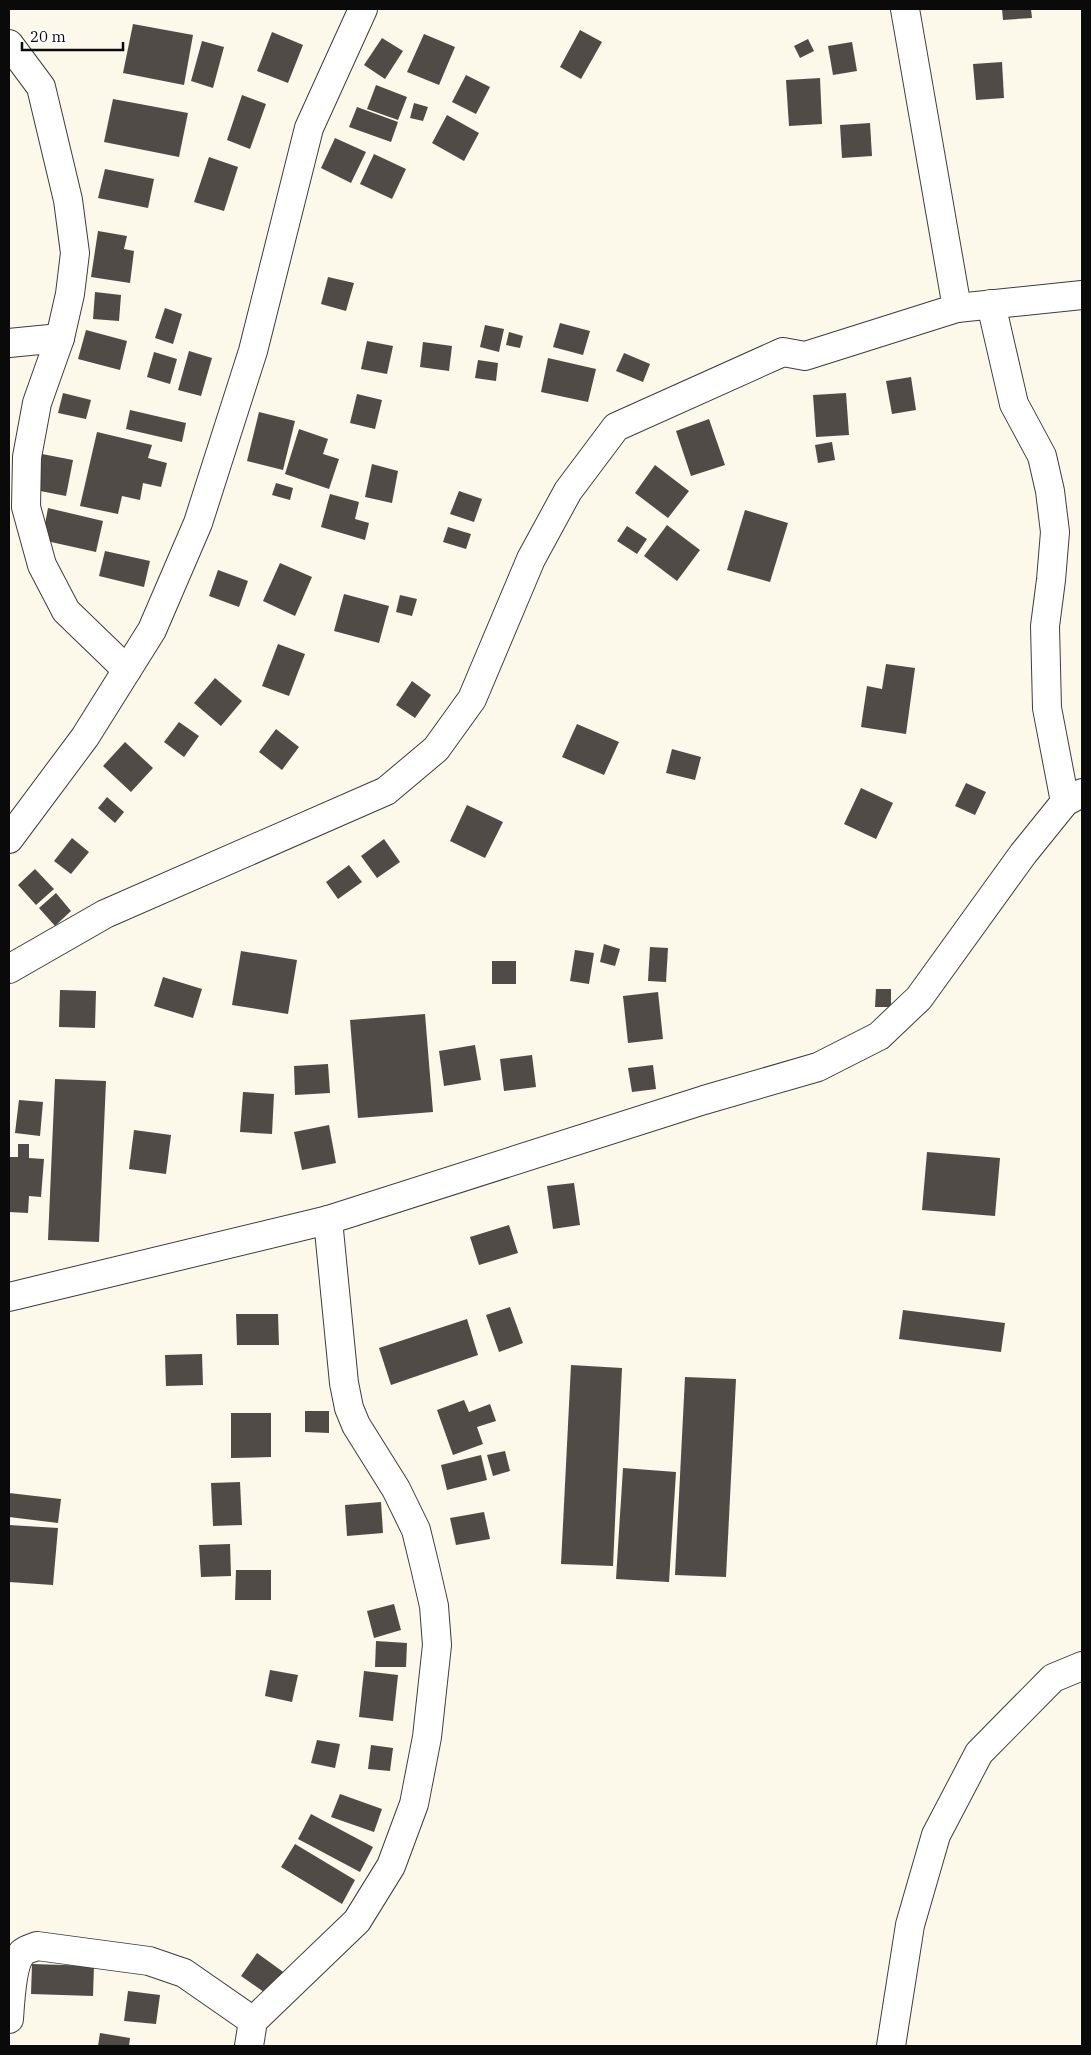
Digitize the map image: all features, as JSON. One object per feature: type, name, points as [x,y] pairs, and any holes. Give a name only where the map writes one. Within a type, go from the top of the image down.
[{"type":"street","points":[[9,840],[85,737],[152,630],[198,523],[253,351],[309,128],[363,9]]},
{"type":"street","points":[[906,9],[957,308]]},
{"type":"street","points":[[9,44],[41,87],[68,200],[74,253],[70,294],[60,338],[37,403],[27,457],[26,507],[42,564],[66,612],[127,670]]},
{"type":"street","points":[[9,969],[105,914],[386,791],[436,749],[472,699],[531,559],[568,490],[616,427],[782,352],[805,356],[957,308],[1082,295]]},
{"type":"street","points":[[9,1297],[328,1220],[704,1100],[818,1067],[880,1036],[920,998],[1023,854],[1074,797],[1057,768],[1047,699],[1045,626],[1055,532],[1050,491],[1042,456],[1014,404],[990,304]]},
{"type":"street","points":[[9,343],[60,338]]},
{"type":"street","points":[[9,2019],[12,1982],[21,1954],[37,1946],[149,1961],[184,1973],[251,2034],[357,1921],[391,1866],[414,1804],[427,1737],[437,1645],[434,1606],[416,1530],[396,1489],[360,1432],[348,1408],[328,1220]]},
{"type":"street","points":[[891,2046],[910,1925],[936,1835],[979,1754],[1053,1678],[1082,1666]]},
{"type":"building","points":[[1002,9],[1031,9],[1032,18],[1003,20]]},
{"type":"building","points":[[133,24],[193,35],[184,85],[123,73]]},
{"type":"building","points":[[580,30],[602,42],[581,79],[560,67]]},
{"type":"building","points":[[272,32],[303,45],[288,83],[257,71]]},
{"type":"building","points":[[424,34],[455,47],[439,85],[407,72]]},
{"type":"building","points":[[382,38],[403,51],[385,79],[364,65]]},
{"type":"building","points":[[808,39],[814,51],[800,58],[794,46]]},
{"type":"building","points":[[202,41],[224,47],[213,88],[191,81]]},
{"type":"building","points":[[852,42],[857,71],[833,75],[828,46]]},
{"type":"building","points":[[1002,62],[1004,98],[976,100],[973,64]]},
{"type":"building","points":[[466,75],[490,87],[476,114],[452,102]]},
{"type":"building","points":[[820,78],[822,124],[789,126],[786,80]]},
{"type":"building","points":[[376,85],[407,97],[398,120],[367,109]]},
{"type":"building","points":[[242,95],[266,104],[250,149],[227,140]]},
{"type":"building","points":[[113,99],[188,113],[179,157],[104,142]]},
{"type":"building","points":[[414,103],[428,107],[423,121],[410,118]]},
{"type":"building","points":[[357,107],[398,122],[391,142],[349,127]]},
{"type":"building","points":[[447,115],[479,133],[464,161],[432,143]]},
{"type":"building","points":[[870,123],[872,156],[842,158],[840,125]]},
{"type":"building","points":[[335,138],[366,152],[351,183],[321,168]]},
{"type":"building","points":[[374,154],[406,169],[392,199],[360,184]]},
{"type":"building","points":[[209,157],[238,167],[224,211],[194,202]]},
{"type":"building","points":[[105,169],[154,179],[148,208],[98,198]]},
{"type":"building","points":[[98,231],[127,236],[124,249],[134,251],[130,283],[91,277]]},
{"type":"building","points":[[328,277],[354,283],[346,311],[321,304]]},
{"type":"building","points":[[95,292],[121,295],[119,321],[93,319]]},
{"type":"building","points":[[165,308],[182,314],[173,344],[155,338]]},
{"type":"building","points":[[560,323],[590,331],[583,355],[553,347]]},
{"type":"building","points":[[485,325],[504,329],[499,352],[480,347]]},
{"type":"building","points":[[86,330],[127,341],[120,370],[78,359]]},
{"type":"building","points":[[509,332],[523,336],[520,348],[506,345]]},
{"type":"building","points":[[367,341],[393,346],[387,374],[361,369]]},
{"type":"building","points":[[423,342],[452,346],[449,371],[420,367]]},
{"type":"building","points":[[189,351],[212,358],[201,396],[178,390]]},
{"type":"building","points":[[154,352],[177,359],[170,384],[147,377]]},
{"type":"building","points":[[624,353],[650,364],[643,382],[616,371]]},
{"type":"building","points":[[548,358],[596,369],[588,402],[541,392]]},
{"type":"building","points":[[478,360],[498,363],[496,381],[475,378]]},
{"type":"building","points":[[911,377],[916,410],[892,414],[886,381]]},
{"type":"building","points":[[63,393],[91,400],[86,419],[58,413]]},
{"type":"building","points":[[846,393],[849,435],[816,437],[813,395]]},
{"type":"building","points":[[357,394],[382,400],[375,429],[350,423]]},
{"type":"building","points":[[130,410],[186,423],[182,442],[126,429]]},
{"type":"building","points":[[259,412],[295,421],[283,470],[247,461]]},
{"type":"building","points":[[709,419],[725,465],[691,476],[676,431]]},
{"type":"building","points":[[299,429],[328,439],[323,454],[339,459],[329,489],[285,474]]},
{"type":"building","points":[[97,432],[152,445],[148,458],[167,463],[161,487],[143,483],[140,500],[122,496],[118,514],[80,506]]},
{"type":"building","points":[[832,442],[835,460],[818,463],[815,445]]},
{"type":"building","points":[[42,454],[73,460],[66,496],[35,490]]},
{"type":"building","points":[[372,464],[398,471],[392,503],[365,497]]},
{"type":"building","points":[[655,465],[689,491],[668,518],[635,493]]},
{"type":"building","points":[[276,483],[293,488],[290,500],[272,495]]},
{"type":"building","points":[[459,491],[482,499],[474,522],[450,514]]},
{"type":"building","points":[[330,494],[359,502],[355,519],[369,523],[365,540],[321,527]]},
{"type":"building","points":[[48,508],[103,521],[96,552],[42,540]]},
{"type":"building","points":[[745,510],[788,523],[770,582],[727,570]]},
{"type":"building","points":[[667,525],[700,550],[677,581],[644,556]]},
{"type":"building","points":[[627,526],[647,539],[637,554],[617,541]]},
{"type":"building","points":[[448,527],[471,534],[466,549],[443,542]]},
{"type":"building","points":[[105,551],[150,561],[144,587],[99,576]]},
{"type":"building","points":[[280,563],[312,577],[295,616],[263,601]]},
{"type":"building","points":[[218,570],[248,581],[239,607],[209,596]]},
{"type":"building","points":[[344,594],[389,606],[379,643],[334,631]]},
{"type":"building","points":[[400,595],[417,599],[412,616],[396,612]]},
{"type":"building","points":[[278,644],[305,654],[289,696],[262,686]]},
{"type":"building","points":[[886,664],[915,668],[906,734],[861,727],[867,686],[882,689]]},
{"type":"building","points":[[215,678],[242,701],[221,726],[194,703]]},
{"type":"building","points":[[412,681],[431,695],[415,718],[396,705]]},
{"type":"building","points":[[179,722],[199,736],[184,757],[164,742]]},
{"type":"building","points":[[577,724],[619,742],[604,775],[562,757]]},
{"type":"building","points":[[276,729],[299,747],[282,770],[259,752]]},
{"type":"building","points":[[125,742],[153,768],[131,792],[103,766]]},
{"type":"building","points":[[672,749],[701,757],[695,780],[666,773]]},
{"type":"building","points":[[966,783],[986,792],[975,815],[955,806]]},
{"type":"building","points":[[861,788],[893,803],[876,839],[844,824]]},
{"type":"building","points":[[107,797],[124,812],[115,823],[98,808]]},
{"type":"building","points":[[467,805],[503,822],[485,858],[450,841]]},
{"type":"building","points":[[72,838],[89,852],[71,874],[54,861]]},
{"type":"building","points":[[384,839],[400,862],[377,878],[361,856]]},
{"type":"building","points":[[349,865],[362,882],[338,899],[326,882]]},
{"type":"building","points":[[35,869],[54,889],[36,905],[18,885]]},
{"type":"building","points":[[56,893],[71,911],[55,926],[39,908]]},
{"type":"building","points":[[604,944],[620,949],[615,966],[600,962]]},
{"type":"building","points":[[650,947],[668,948],[666,982],[648,981]]},
{"type":"building","points":[[575,950],[594,953],[589,984],[570,981]]},
{"type":"building","points":[[241,951],[297,960],[288,1014],[232,1005]]},
{"type":"building","points":[[492,961],[516,961],[516,984],[492,984]]},
{"type":"building","points":[[163,977],[202,989],[193,1018],[154,1006]]},
{"type":"building","points":[[876,989],[891,989],[891,1007],[875,1007]]},
{"type":"building","points":[[60,990],[96,991],[95,1028],[59,1027]]},
{"type":"building","points":[[658,992],[663,1039],[628,1043],[623,996]]},
{"type":"building","points":[[425,1014],[433,1112],[358,1118],[350,1020]]},
{"type":"building","points":[[475,1045],[481,1080],[444,1086],[439,1051]]},
{"type":"building","points":[[532,1055],[536,1087],[504,1091],[500,1059]]},
{"type":"building","points":[[328,1064],[330,1093],[295,1095],[294,1066]]},
{"type":"building","points":[[653,1065],[656,1089],[632,1092],[628,1068]]},
{"type":"building","points":[[55,1079],[106,1081],[99,1242],[48,1240]]},
{"type":"building","points":[[243,1092],[274,1094],[272,1134],[240,1132]]},
{"type":"building","points":[[19,1100],[43,1102],[40,1136],[15,1133]]},
{"type":"building","points":[[329,1125],[336,1163],[302,1170],[294,1132]]},
{"type":"building","points":[[134,1130],[171,1135],[166,1174],[129,1169]]},
{"type":"building","points":[[18,1144],[29,1144],[29,1158],[44,1159],[41,1197],[29,1196],[28,1213],[9,1212],[9,1157],[18,1157]]},
{"type":"building","points":[[927,1152],[1000,1158],[995,1216],[922,1210]]},
{"type":"building","points":[[574,1183],[580,1225],[553,1229],[547,1186]]},
{"type":"building","points":[[509,1225],[518,1253],[479,1265],[470,1237]]},
{"type":"building","points":[[510,1307],[523,1343],[499,1352],[486,1315]]},
{"type":"building","points":[[903,1310],[1005,1323],[1001,1352],[899,1339]]},
{"type":"building","points":[[236,1314],[278,1314],[279,1345],[237,1345]]},
{"type":"building","points":[[467,1319],[478,1355],[391,1385],[379,1348]]},
{"type":"building","points":[[202,1354],[203,1385],[166,1386],[165,1355]]},
{"type":"building","points":[[571,1365],[622,1368],[613,1566],[561,1564]]},
{"type":"building","points":[[685,1377],[736,1379],[726,1577],[675,1575]]},
{"type":"building","points":[[464,1400],[469,1412],[490,1404],[496,1421],[477,1427],[483,1444],[453,1455],[437,1410]]},
{"type":"building","points":[[305,1411],[329,1411],[329,1433],[305,1432]]},
{"type":"building","points":[[231,1413],[271,1413],[271,1457],[231,1458]]},
{"type":"building","points":[[505,1451],[510,1471],[493,1476],[487,1455]]},
{"type":"building","points":[[481,1455],[487,1480],[447,1490],[441,1465]]},
{"type":"building","points":[[623,1468],[676,1472],[669,1582],[616,1579]]},
{"type":"building","points":[[240,1482],[242,1525],[213,1526],[211,1483]]},
{"type":"building","points":[[9,1493],[61,1499],[58,1523],[9,1517]]},
{"type":"building","points":[[381,1502],[383,1533],[347,1536],[345,1505]]},
{"type":"building","points":[[484,1512],[490,1539],[456,1545],[450,1518]]},
{"type":"building","points":[[9,1525],[58,1528],[53,1585],[9,1582]]},
{"type":"building","points":[[230,1544],[231,1576],[201,1577],[199,1545]]},
{"type":"building","points":[[236,1570],[271,1570],[271,1600],[235,1600]]},
{"type":"building","points":[[394,1604],[401,1630],[374,1638],[367,1611]]},
{"type":"building","points":[[376,1641],[407,1643],[406,1667],[375,1667]]},
{"type":"building","points":[[270,1670],[298,1675],[292,1702],[265,1696]]},
{"type":"building","points":[[364,1671],[398,1675],[393,1721],[359,1717]]},
{"type":"building","points":[[317,1740],[340,1744],[335,1768],[311,1763]]},
{"type":"building","points":[[371,1745],[393,1748],[390,1771],[368,1769]]},
{"type":"building","points":[[340,1794],[382,1809],[374,1832],[331,1817]]},
{"type":"building","points":[[311,1814],[373,1847],[360,1872],[298,1839]]},
{"type":"building","points":[[295,1844],[355,1880],[342,1904],[281,1867]]},
{"type":"building","points":[[257,1953],[286,1974],[271,1997],[241,1976]]},
{"type":"building","points":[[32,1964],[94,1966],[93,1996],[31,1994]]},
{"type":"building","points":[[128,1991],[160,1995],[156,2024],[124,2021]]},
{"type":"building","points":[[100,2033],[130,2038],[129,2046],[98,2046]]}]
